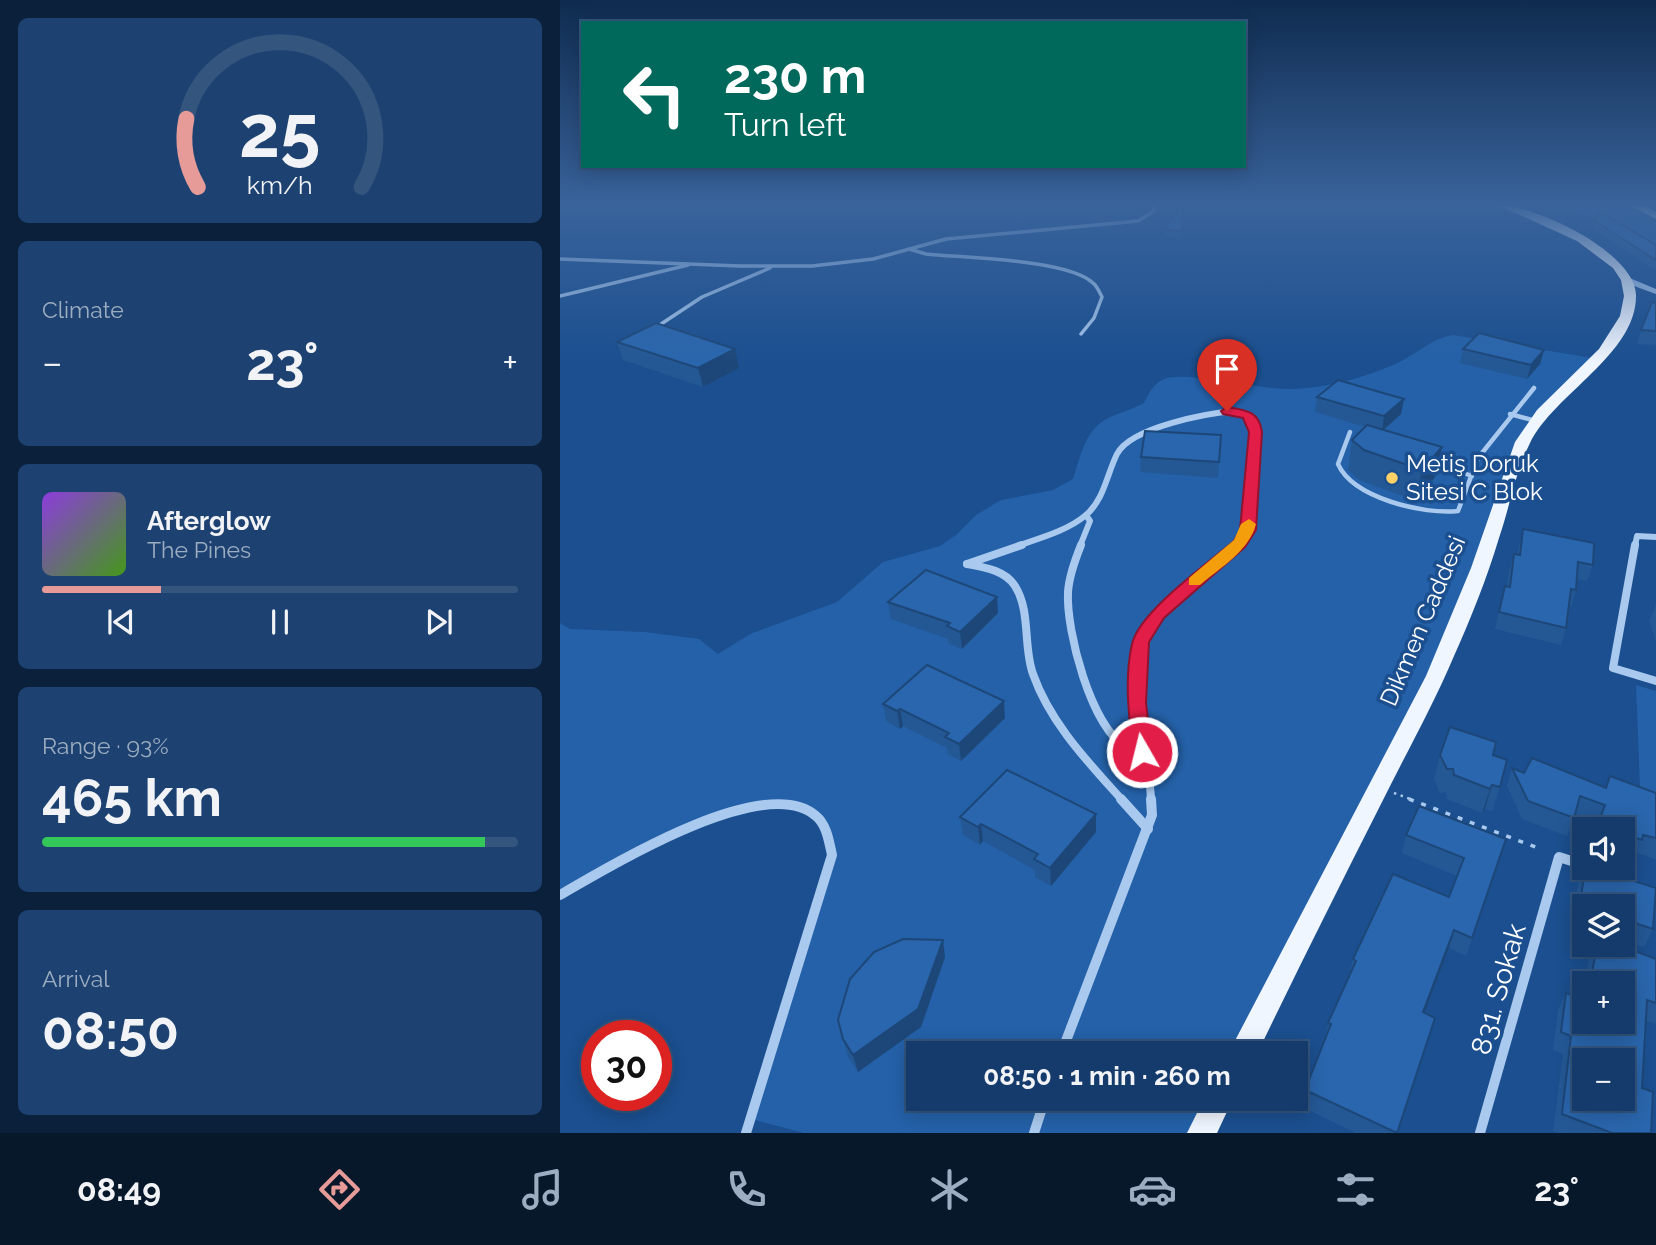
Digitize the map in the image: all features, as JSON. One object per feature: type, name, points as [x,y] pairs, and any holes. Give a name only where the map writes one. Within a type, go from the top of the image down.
[{"type":"main road","points":[[1608,258],[1620,268],[1629,281]]},
{"type":"main road","name":"Dikmen Caddesi","points":[[1249,1041],[1444,656],[1479,572],[1513,462],[1536,421],[1598,359],[1611,342],[1631,295],[1629,281]]},
{"type":"main road","points":[[1202,1133],[1213,1111]]},
{"type":"street","points":[[1629,281],[1656,292]]},
{"type":"street","points":[[1066,1041],[1148,828],[1152,794],[1142,752],[1136,703],[1141,642],[1158,614],[1245,538],[1256,432],[1254,421],[1239,411],[1213,413],[1132,439],[1120,447],[1102,494],[1086,515],[967,564],[1000,573],[1016,588],[1026,653],[1043,696],[1082,752],[1148,828]]},
{"type":"street","points":[[1086,515],[1090,521],[1074,561],[1068,593],[1073,644],[1089,692],[1103,716],[1127,749],[1142,752]]},
{"type":"street","points":[[1656,537],[1637,536],[1613,668],[1656,681]]},
{"type":"street","points":[[560,895],[628,856],[724,813],[771,804],[793,806],[814,814],[826,831],[832,855],[746,1133]]},
{"type":"street","name":"831. Sokak","points":[[1480,1133],[1559,857],[1572,861]]},
{"type":"street","points":[[1034,1133],[1041,1111]]},
{"type":"lane","points":[[560,259],[776,266],[880,258]]},
{"type":"lane","points":[[976,258],[1012,260],[1084,278],[1097,286],[1102,297],[1094,318],[1081,334]]},
{"type":"lane","points":[[560,296],[694,264]]},
{"type":"lane","points":[[650,332],[681,308],[776,266]]},
{"type":"lane","points":[[1350,432],[1338,468],[1344,479],[1428,512],[1444,514],[1458,511],[1478,458],[1510,414],[1534,388]]},
{"type":"lane","points":[[1510,414],[1536,421]]},
{"type":"lane","points":[[1420,458],[1472,476]]},
{"type":"path","points":[[1378,787],[1538,848]]},
{"type":"shaded area","points":[[1453,335],[1598,359],[1536,421],[1479,572],[1248,1041],[906,1041],[906,1111],[1213,1111],[1202,1133],[804,1133],[751,1119],[832,855],[814,814],[793,806],[724,813],[560,895],[560,623],[570,629],[645,632],[699,639],[718,654],[750,634],[837,602],[883,562],[940,546],[956,535],[976,515],[1001,500],[1053,490],[1073,479],[1084,447],[1097,426],[1108,418],[1144,403],[1155,386],[1164,379],[1205,378],[1292,389],[1321,386],[1379,371]]},
{"type":"shaded area","points":[[1636,685],[1656,691],[1656,793],[1640,787]]},
{"type":"building","points":[[1652,302],[1656,303],[1656,331],[1641,330]]},
{"type":"building","points":[[656,323],[735,349],[698,368],[617,342]]},
{"type":"building","points":[[1479,333],[1544,350],[1531,365],[1463,349]]},
{"type":"building","points":[[1338,380],[1404,399],[1384,416],[1317,397]]},
{"type":"building","points":[[1367,425],[1442,447],[1422,470],[1364,450],[1352,440]]},
{"type":"building","points":[[1145,431],[1221,435],[1219,462],[1141,457]]},
{"type":"building","points":[[1523,529],[1594,543],[1593,565],[1578,562],[1576,590],[1571,589],[1566,628],[1499,612],[1505,586],[1510,587],[1514,554],[1520,555]]},
{"type":"building","points":[[926,570],[997,597],[960,632],[947,626],[950,623],[888,602]]},
{"type":"building","points":[[927,665],[1004,701],[959,744],[945,737],[949,733],[900,709],[897,711],[883,704]]},
{"type":"building","points":[[1450,727],[1496,742],[1493,755],[1507,760],[1500,787],[1492,785],[1490,789],[1454,775],[1453,769],[1447,769],[1440,755]]},
{"type":"building","points":[[1532,758],[1606,788],[1610,776],[1656,793],[1656,838],[1643,835],[1642,840],[1635,838],[1635,817],[1600,817],[1605,805],[1580,796],[1572,817],[1528,801],[1512,768],[1524,773]]},
{"type":"building","points":[[1007,770],[1096,814],[1050,868],[1034,859],[1038,854],[981,824],[978,827],[960,817]]},
{"type":"building","points":[[1419,806],[1506,839],[1472,938],[1454,930],[1423,1012],[1435,1018],[1397,1133],[1308,1091],[1308,1082],[1331,1024],[1328,1023],[1356,961],[1353,959],[1393,874],[1449,897],[1464,858],[1406,835]]},
{"type":"building","points":[[1583,880],[1631,880],[1656,888],[1653,929],[1635,923],[1635,894],[1581,894]]},
{"type":"building","points":[[903,939],[943,940],[918,1009],[853,1055],[843,1039],[838,1020],[850,979],[874,952]]},
{"type":"building","points":[[1635,951],[1656,959],[1656,1003],[1647,1000],[1642,1088],[1653,1092],[1651,1133],[1612,1133],[1562,1114],[1571,1036],[1561,1032],[1566,993],[1572,995],[1572,1034],[1635,1034],[1635,971],[1592,971],[1595,957],[1635,957]]},
{"type":"slow traffic","points":[[1194,581],[1240,544],[1249,524]]},
{"type":"place","name":"Metiş Doruk Sitesi C Blok","points":[[1392,478]]},
{"type":"route","points":[[1142,752],[1136,677],[1137,659],[1147,628],[1186,588],[1240,544],[1248,530],[1252,455],[1256,432],[1254,421],[1247,414],[1227,411]]}]
